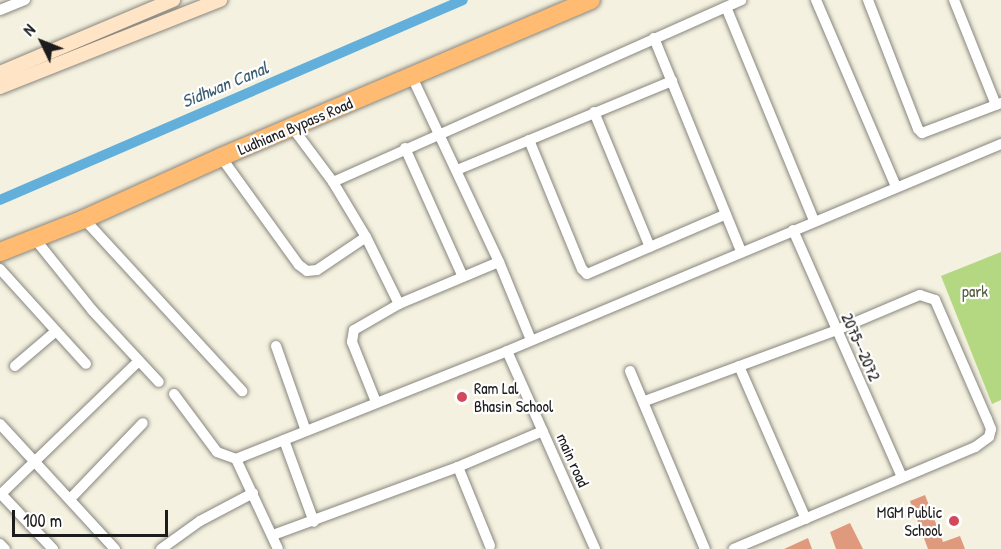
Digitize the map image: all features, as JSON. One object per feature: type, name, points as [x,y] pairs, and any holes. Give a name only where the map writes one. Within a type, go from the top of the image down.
[{"type":"highway","name":"Ludhiana Bypass Road","points":[[0,241],[562,0]]},
{"type":"highway","name":"Ludhiana Bypass Road","points":[[0,252],[84,219],[221,157],[591,0]]},
{"type":"street","points":[[0,10],[25,0]]},
{"type":"street","points":[[0,73],[173,0]]},
{"type":"street","points":[[333,182],[741,0]]},
{"type":"street","points":[[816,0],[896,187]]},
{"type":"street","points":[[868,0],[918,129],[922,133],[999,104],[954,0]]},
{"type":"street","points":[[0,87],[211,2]]},
{"type":"street","points":[[726,7],[814,221]]},
{"type":"street","points":[[654,38],[741,251]]},
{"type":"street","points":[[412,77],[499,262],[531,340]]},
{"type":"street","points":[[457,170],[672,81]]},
{"type":"street","points":[[594,112],[650,247]]},
{"type":"street","points":[[292,127],[333,182],[366,237],[399,304]]},
{"type":"street","points":[[529,140],[587,274],[726,214]]},
{"type":"street","points":[[174,394],[190,412],[217,452],[236,459],[507,351],[1001,144]]},
{"type":"street","points":[[405,148],[463,277]]},
{"type":"street","points":[[221,157],[299,264],[307,271],[317,270],[366,237]]},
{"type":"street","points":[[84,219],[242,391]]},
{"type":"street","name":"2075--2072","points":[[793,230],[902,477]]},
{"type":"street","points":[[35,239],[92,310],[159,382]]},
{"type":"street","points":[[376,402],[351,338],[357,327],[399,304],[499,262]]},
{"type":"street","points":[[0,269],[86,364]]},
{"type":"street","points":[[645,401],[837,330],[921,295],[931,297],[938,305],[991,429],[989,437],[975,447],[734,549]]},
{"type":"street","points":[[15,366],[55,332]]},
{"type":"street","points":[[276,346],[306,431]]},
{"type":"street","name":"main road","points":[[507,351],[595,549]]},
{"type":"street","points":[[53,549],[1,494],[37,462],[139,361]]},
{"type":"street","points":[[739,366],[806,519]]},
{"type":"street","points":[[630,371],[645,401],[705,549]]},
{"type":"street","points":[[70,499],[143,423]]},
{"type":"street","points":[[0,424],[115,549]]},
{"type":"street","points":[[273,535],[314,522],[458,467],[543,431]]},
{"type":"street","points":[[284,440],[314,522]]},
{"type":"street","points":[[236,459],[278,549]]},
{"type":"street","points":[[458,467],[488,548]]},
{"type":"street","points":[[161,549],[200,521],[253,493]]},
{"type":"street","points":[[0,544],[5,549]]},
{"type":"green space","name":"park","points":[[1001,252],[1001,400],[992,404],[941,276]]},
{"type":"building","points":[[925,495],[943,542],[960,536],[965,549],[928,549],[910,501]]},
{"type":"building","points":[[850,523],[863,549],[836,549],[830,532]]},
{"type":"building","points":[[808,538],[812,549],[784,549]]},
{"type":"waterway","name":"Sidhwan Canal","points":[[0,200],[463,0]]},
{"type":"place","name":"Ram Lal Bhasin School","points":[[462,397]]},
{"type":"place","name":"MGM Public School","points":[[954,521]]}]
